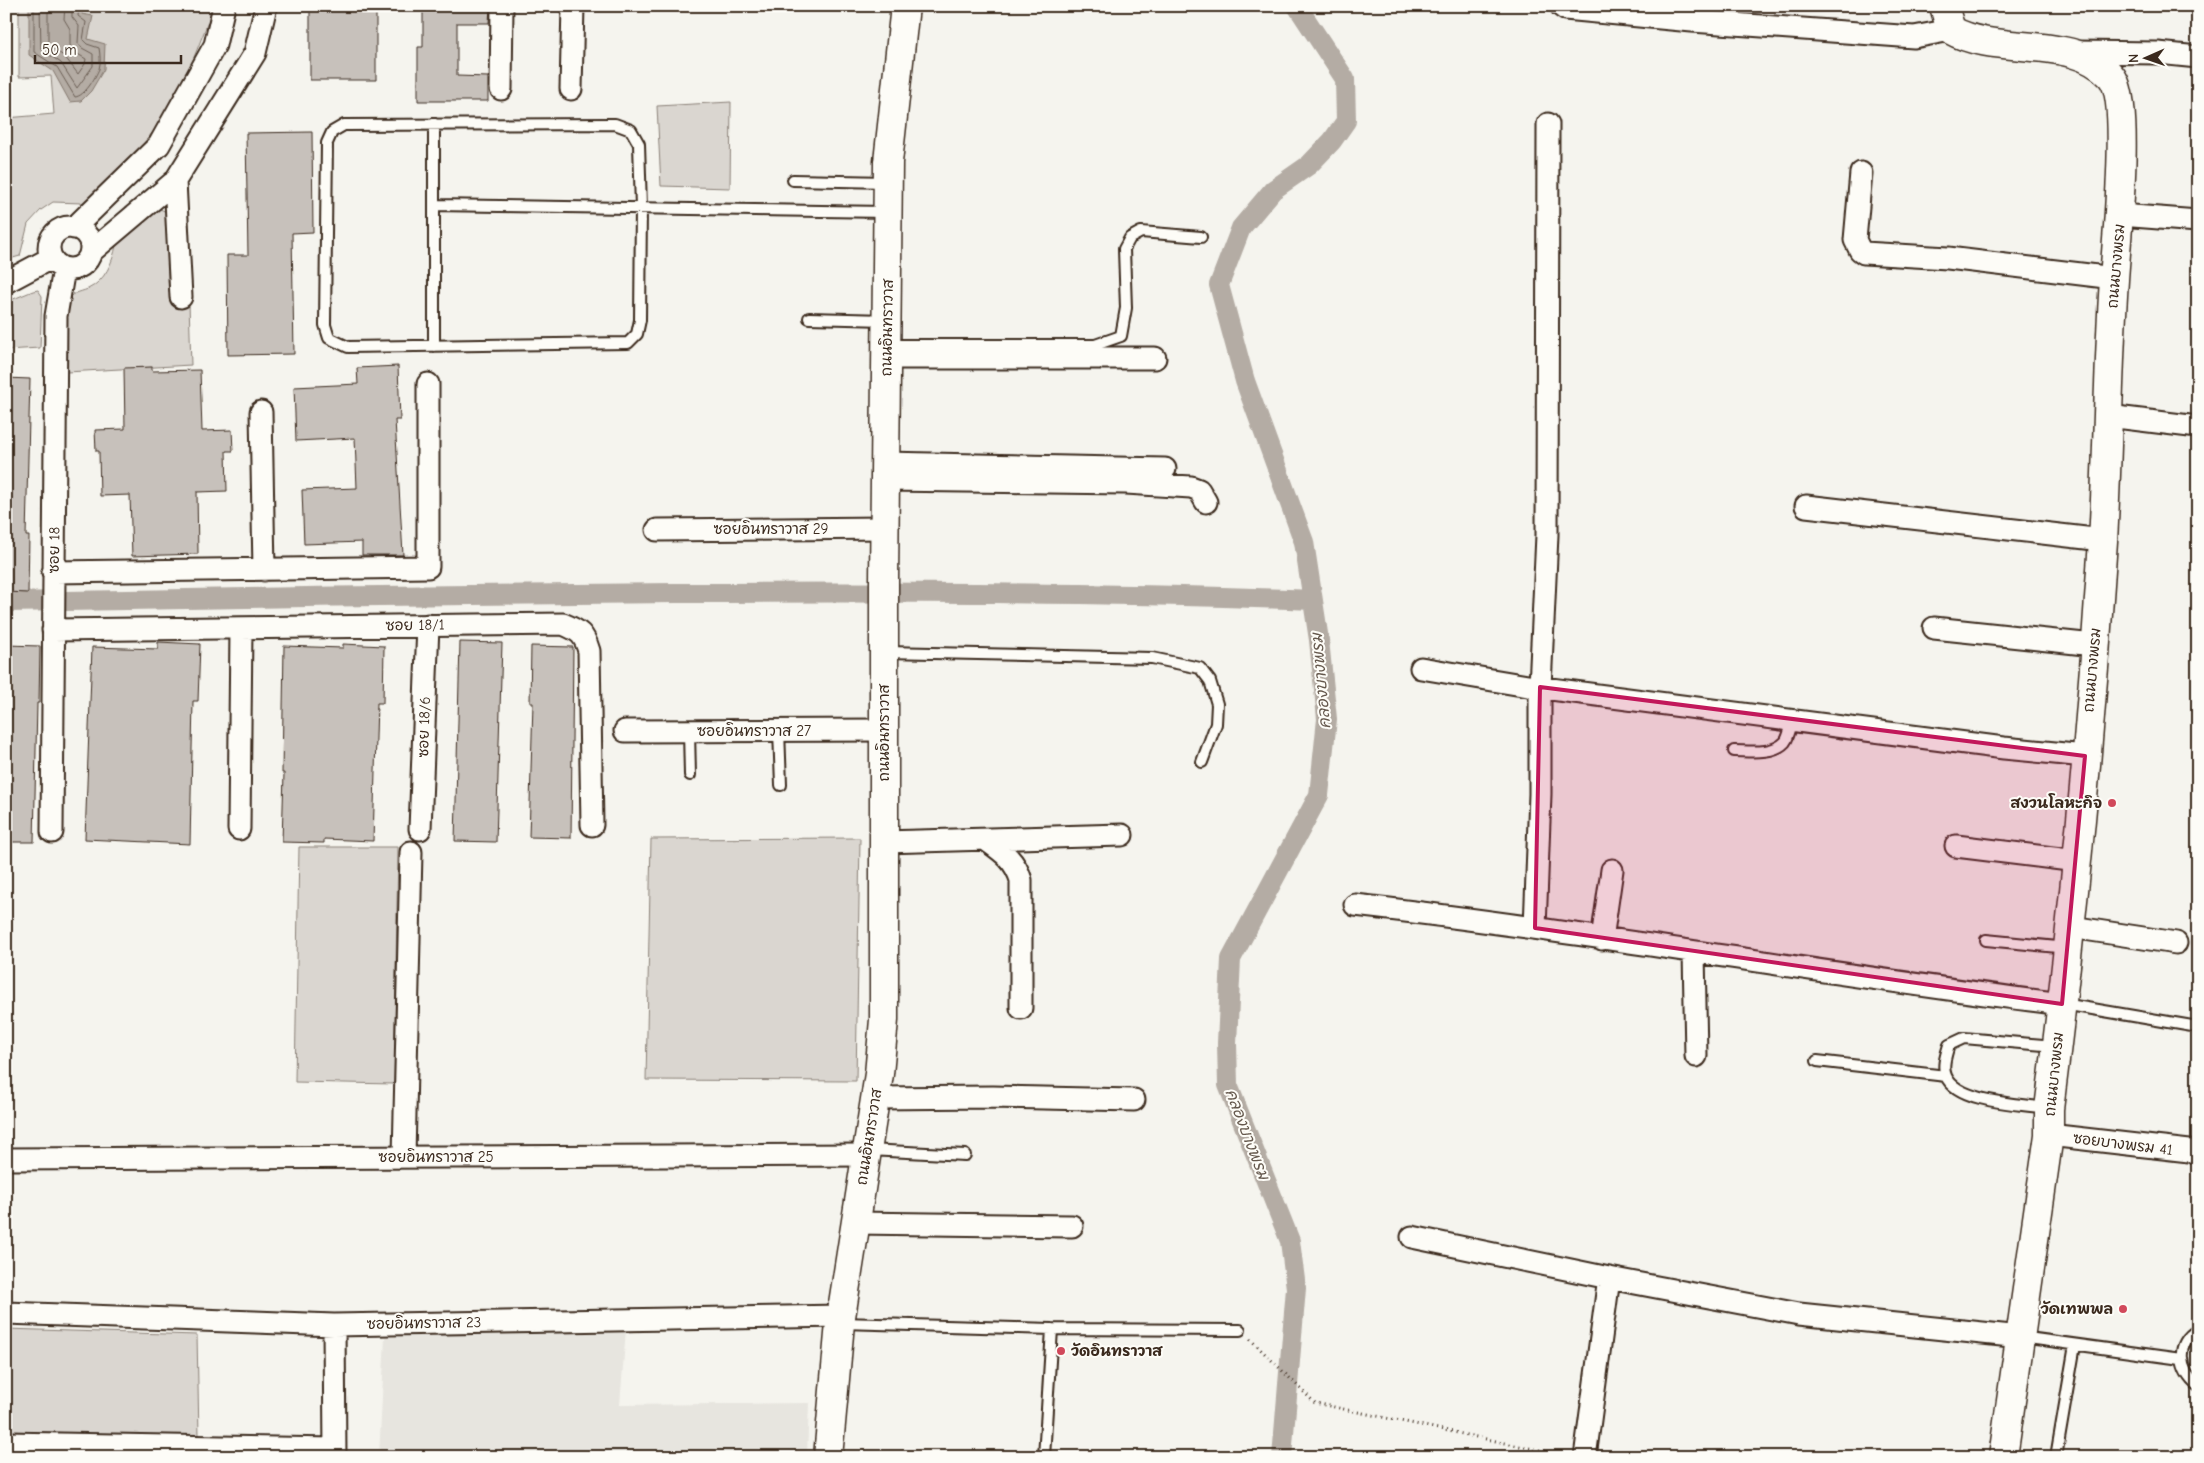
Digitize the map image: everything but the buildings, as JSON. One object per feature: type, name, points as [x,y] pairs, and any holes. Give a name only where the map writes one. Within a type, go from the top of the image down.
[{"type":"street","points":[[74,228],[159,145],[215,44],[224,6]]},
{"type":"street","points":[[6,282],[57,263],[78,268],[84,264],[91,252],[175,181],[254,53],[266,6]]},
{"type":"street","points":[[501,89],[502,6]]},
{"type":"street","points":[[571,90],[573,6]]},
{"type":"street","name":"ถนนอินทราวาส","points":[[828,1457],[841,1319],[879,1074],[884,1020],[884,528],[888,162],[905,6]]},
{"type":"street","points":[[1560,6],[1565,9],[1692,21],[1914,37],[1948,18]]},
{"type":"street","name":"ถนนบางพรม","points":[[1948,18],[1962,36],[1989,42],[2069,51],[2096,64],[2113,78],[2121,103],[2120,215],[2114,278],[2103,540],[2077,861],[2070,938],[2049,1108],[2049,1135],[2021,1338],[2002,1457]]},
{"type":"street","points":[[2069,51],[2158,53],[2198,57]]},
{"type":"street","points":[[1534,928],[1540,794],[1540,687],[1547,535],[1548,124]]},
{"type":"street","points":[[1861,173],[1855,240],[1860,250],[1864,253],[1948,258],[2114,278]]},
{"type":"street","points":[[175,181],[181,297]]},
{"type":"street","points":[[2120,215],[2198,222]]},
{"type":"street","points":[[57,263],[49,251],[51,238],[61,229],[74,228],[85,234],[91,252]]},
{"type":"street","name":"ซอย 18","points":[[52,832],[57,263]]},
{"type":"street","points":[[886,341],[1155,358]]},
{"type":"street","points":[[53,578],[264,570],[428,567],[428,384]]},
{"type":"street","points":[[261,412],[264,570]]},
{"type":"street","points":[[2108,416],[2198,427]]},
{"type":"street","points":[[885,472],[1165,469]]},
{"type":"street","points":[[885,472],[1191,486],[1200,490],[1206,502]]},
{"type":"street","points":[[1806,506],[2103,540]]},
{"type":"street","name":"ซอยอินทราวาส 29","points":[[657,530],[884,528]]},
{"type":"street","name":"ซอย 18/1","points":[[53,623],[241,628],[563,624],[576,629],[585,637],[589,651],[592,825]]},
{"type":"street","name":"ซอย 18/6","points":[[420,829],[428,625]]},
{"type":"street","points":[[239,829],[241,628]]},
{"type":"street","points":[[1934,628],[2094,646]]},
{"type":"street","points":[[1421,668],[1540,687],[2004,748],[2085,756]]},
{"type":"street","name":"ซอยอินทราวาส 27","points":[[625,731],[884,730]]},
{"type":"street","points":[[884,842],[1122,835]]},
{"type":"street","points":[[986,840],[1008,856],[1017,866],[1021,880],[1021,1008]]},
{"type":"street","points":[[1956,846],[2077,861]]},
{"type":"street","points":[[404,1157],[411,852]]},
{"type":"street","points":[[1602,939],[1612,870]]},
{"type":"street","points":[[1355,905],[1474,919],[1806,970],[2062,1004]]},
{"type":"street","points":[[2070,938],[2176,943]]},
{"type":"street","points":[[1694,952],[1696,1056]]},
{"type":"street","points":[[875,1098],[993,1097],[1134,1100]]},
{"type":"street","name":"ซอยบางพรม 41","points":[[2049,1135],[2198,1152]]},
{"type":"street","name":"ซอยอินทราวาส 25","points":[[6,1158],[866,1153]]},
{"type":"street","points":[[855,1224],[1072,1226]]},
{"type":"street","points":[[1412,1237],[1609,1278],[1799,1314],[2021,1338]]},
{"type":"street","points":[[1585,1457],[1609,1278]]},
{"type":"street","name":"ซอยอินทราวาส 23","points":[[6,1313],[334,1325],[841,1319]]},
{"type":"street","points":[[6,1443],[335,1453],[334,1325]]},
{"type":"lane","points":[[434,124],[434,346]]},
{"type":"lane","points":[[615,124],[631,130],[639,144],[641,207],[640,320],[637,334],[628,343],[348,347],[329,338],[325,325],[327,143],[332,132],[344,125],[615,124]]},
{"type":"lane","points":[[793,180],[888,182]]},
{"type":"lane","points":[[434,204],[888,212]]},
{"type":"lane","points":[[809,318],[886,341],[1096,345],[1122,336],[1126,308],[1124,249],[1130,238],[1142,232],[1201,237]]},
{"type":"lane","points":[[884,652],[1152,658],[1200,668],[1210,681],[1217,704],[1216,724],[1202,762]]},
{"type":"lane","points":[[1734,751],[1762,751],[1776,747],[1785,742],[1793,719]]},
{"type":"lane","points":[[779,730],[781,785]]},
{"type":"lane","points":[[689,731],[690,775]]},
{"type":"lane","points":[[1986,940],[2070,938]]},
{"type":"lane","points":[[2062,1004],[2198,1027]]},
{"type":"lane","points":[[2049,1108],[1978,1098],[1958,1090],[1946,1076],[1944,1062],[1949,1045],[1964,1038],[2057,1046]]},
{"type":"lane","points":[[1817,1061],[1946,1076]]},
{"type":"lane","points":[[866,1153],[965,1155]]},
{"type":"lane","points":[[841,1319],[1052,1329],[1242,1332]]},
{"type":"lane","points":[[1044,1457],[1052,1329]]},
{"type":"lane","points":[[2198,1330],[2187,1339],[2182,1348],[2181,1359],[2183,1370],[2189,1379],[2198,1386]]},
{"type":"lane","points":[[2021,1338],[2181,1359]]},
{"type":"lane","points":[[2056,1457],[2075,1345]]},
{"type":"path","points":[[1242,1332],[1315,1403],[1570,1457]]},
{"type":"highlighted area","points":[[1540,687],[2085,756],[2062,1004],[1535,928]]},
{"type":"shaded area","points":[[19,6],[212,6],[210,17],[175,105],[122,170],[91,200],[82,203],[53,202],[41,210],[28,224],[20,256],[6,260],[6,118],[54,114],[51,76],[19,77]]},
{"type":"shaded area","points":[[731,102],[730,188],[661,186],[657,106]]},
{"type":"shaded area","points":[[160,209],[169,213],[189,303],[191,365],[67,372],[65,315],[69,299],[78,292],[94,286],[104,276],[113,258],[116,245]]},
{"type":"shaded area","points":[[38,290],[42,296],[40,348],[6,350],[6,302]]},
{"type":"shaded area","points":[[860,838],[856,1081],[646,1080],[651,839]]},
{"type":"shaded area","points":[[299,847],[398,847],[394,1084],[295,1082]]},
{"type":"shaded area","points":[[6,1329],[197,1335],[199,1436],[6,1431]]},
{"type":"shaded area","points":[[626,1329],[620,1405],[809,1403],[807,1457],[379,1457],[385,1337]]},
{"type":"water","points":[[29,6],[84,6],[82,14],[93,16],[88,39],[105,44],[104,69],[91,91],[81,101],[70,102],[53,71],[29,55]]},
{"type":"waterway","name":"คลองบางพรม","points":[[1282,1457],[1296,1288],[1290,1241],[1228,1085],[1227,1043],[1231,959],[1319,795],[1327,719],[1319,640],[1304,542],[1245,381],[1219,285],[1241,228],[1273,190],[1309,165],[1332,141],[1346,121],[1345,79],[1297,6]]},
{"type":"waterway","points":[[6,602],[676,593],[994,593],[1313,600]]},
{"type":"place","name":"สงวนโลหะกิจ","points":[[2112,803]]},
{"type":"place","name":"วัดเทพพล","points":[[2123,1309]]},
{"type":"place","name":"วัดอินทราวาส","points":[[1061,1351]]}]
